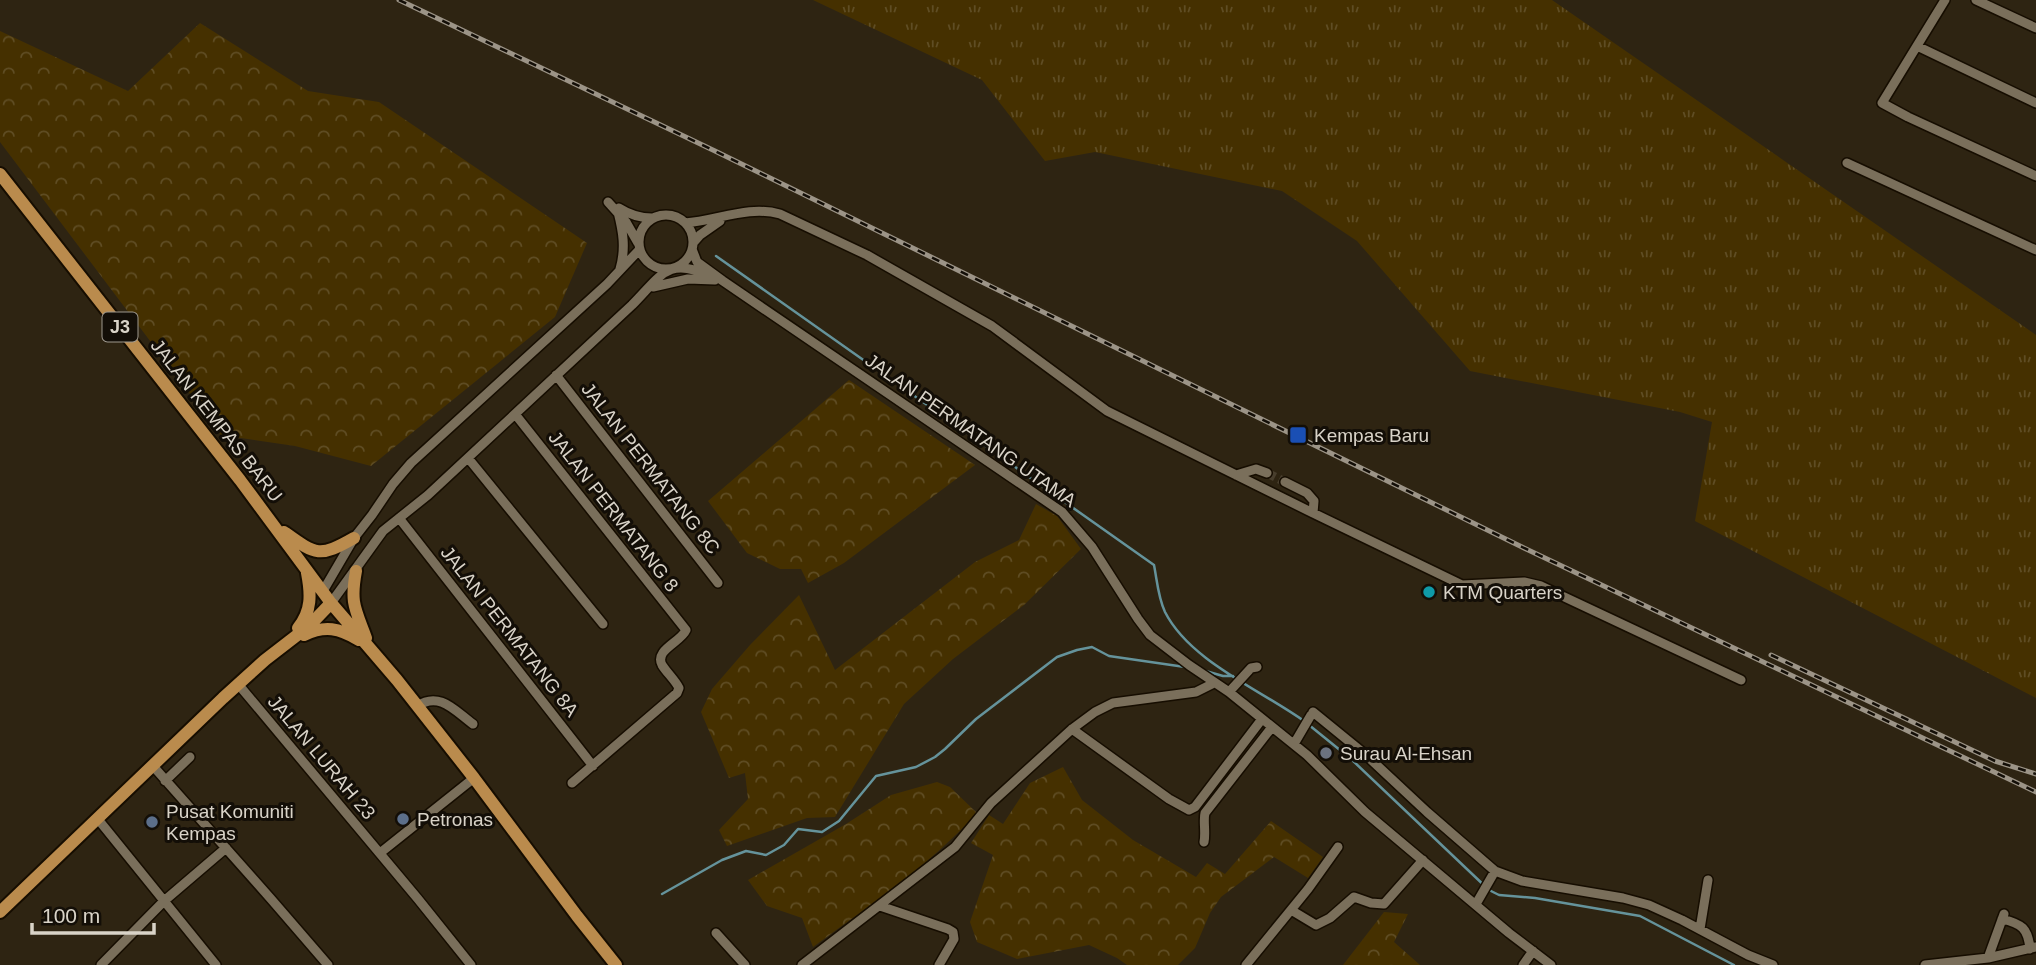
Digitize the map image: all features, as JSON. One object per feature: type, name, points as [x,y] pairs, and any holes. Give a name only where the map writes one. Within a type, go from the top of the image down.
[{"type":"main road","name":"JALAN KEMPAS BARU","points":[[0,174],[275,526],[331,603],[474,778],[617,965]]},
{"type":"main road","points":[[275,526],[309,550],[331,551],[354,538]]},
{"type":"main road","points":[[288,643],[305,620],[309,607],[306,568]]},
{"type":"main road","points":[[356,571],[352,592],[354,606],[368,645]]},
{"type":"main road","points":[[309,626],[323,591]]},
{"type":"main road","points":[[0,912],[237,684],[309,626],[331,603]]},
{"type":"main road","points":[[288,643],[325,628],[346,632],[368,645]]},
{"type":"street","points":[[1945,0],[1882,103],[2036,176]]},
{"type":"street","points":[[1976,0],[2036,28]]},
{"type":"street","points":[[1917,46],[2036,103]]},
{"type":"street","points":[[1847,163],[2036,250]]},
{"type":"street","points":[[676,267],[661,268],[648,262],[634,233],[608,202],[630,215],[643,218],[670,215],[685,223],[690,230],[692,246]]},
{"type":"street","points":[[685,223],[703,222],[751,210],[780,214],[867,255],[992,327],[1107,411],[1462,586],[1524,582],[1541,586],[1741,680]]},
{"type":"street","points":[[618,212],[624,238],[624,256],[620,271]]},
{"type":"street","points":[[331,603],[383,531],[428,495],[664,273],[683,263],[692,246],[712,226],[728,216]]},
{"type":"street","points":[[323,591],[354,538],[411,463],[620,271],[639,247],[642,229],[653,218]]},
{"type":"street","name":"JALAN PERMATANG UTAMA","points":[[692,246],[697,262],[723,281],[1062,512],[1092,547],[1150,635],[1210,680],[1231,689],[1365,812],[1423,860],[1479,900],[1551,965]]},
{"type":"street","name":"JALAN PERMATANG UTAMA","points":[[676,267],[687,267],[723,281]]},
{"type":"street","points":[[650,288],[688,279],[723,281]]},
{"type":"street","name":"JALAN PERMATANG 8C","points":[[556,375],[718,583]]},
{"type":"street","name":"JALAN PERMATANG 8","points":[[515,414],[686,630],[682,638],[660,657],[660,663],[679,688],[677,693],[593,766]]},
{"type":"street","points":[[468,458],[603,624]]},
{"type":"street","points":[[1236,475],[1256,469],[1266,473]]},
{"type":"street","points":[[1285,482],[1307,493],[1314,501],[1313,513]]},
{"type":"street","name":"JALAN PERMATANG 8A","points":[[399,518],[593,766]]},
{"type":"street","points":[[1231,689],[1253,669]]},
{"type":"street","points":[[802,965],[955,847],[991,803],[1072,729],[1095,712],[1113,703],[1196,692],[1210,680]]},
{"type":"street","name":"JALAN LURAH 23","points":[[237,684],[469,962]]},
{"type":"street","points":[[417,706],[425,701],[439,700],[473,724]]},
{"type":"street","points":[[1294,744],[1312,713],[1384,771],[1494,873],[1522,881],[1649,905],[1773,965]]},
{"type":"street","points":[[1072,729],[1178,805],[1189,810],[1195,807],[1262,719]]},
{"type":"street","points":[[1204,842],[1205,813],[1272,727]]},
{"type":"street","points":[[165,781],[190,757]]},
{"type":"street","points":[[153,766],[327,965]]},
{"type":"street","points":[[572,783],[593,766]]},
{"type":"street","points":[[380,853],[474,778]]},
{"type":"street","points":[[97,818],[216,965]]},
{"type":"street","points":[[1246,965],[1308,890],[1338,847]]},
{"type":"street","points":[[101,965],[164,901],[226,848]]},
{"type":"street","points":[[1291,910],[1315,925],[1329,918],[1354,897],[1384,904],[1423,860]]},
{"type":"street","points":[[1479,900],[1494,873]]},
{"type":"street","points":[[1700,929],[1708,880]]},
{"type":"street","points":[[880,906],[953,932],[954,939],[939,965]]},
{"type":"street","points":[[1925,965],[1988,958],[2033,948],[2024,930],[2017,923],[2003,917],[1988,958]]},
{"type":"street","points":[[716,933],[745,965]]},
{"type":"street","points":[[1523,965],[1533,951]]},
{"type":"green space","points":[[813,0],[1552,0],[2036,335],[2036,698],[1695,521],[1712,422],[1680,412],[1470,371],[1357,241],[1282,191],[1095,152],[1045,161],[982,80]]},
{"type":"green space","points":[[200,23],[308,91],[379,102],[587,243],[555,317],[371,466],[295,446],[221,435],[0,142],[0,31],[128,91]]},
{"type":"green space","points":[[849,380],[975,465],[844,563],[808,583],[801,569],[780,569],[747,553],[708,501]]},
{"type":"green space","points":[[1036,504],[1057,516],[1081,549],[1024,605],[953,659],[904,704],[835,817],[807,818],[727,846],[719,830],[748,799],[745,773],[729,778],[701,712],[712,689],[750,645],[799,595],[835,670],[975,562],[1019,540]]},
{"type":"green space","points":[[1063,767],[1082,800],[1133,840],[1196,877],[1207,863],[1225,874],[1271,821],[1323,857],[1308,878],[1274,857],[1221,897],[1210,913],[1195,948],[1178,965],[1127,965],[1089,945],[1017,959],[977,942],[970,922],[993,855],[971,843],[989,815],[1003,824],[1030,783]]},
{"type":"green space","points":[[937,782],[950,787],[977,813],[940,850],[878,900],[813,947],[802,918],[767,906],[748,880],[891,795]]},
{"type":"green space","points":[[1384,912],[1408,914],[1394,942],[1420,965],[1343,965]]},
{"type":"waterway","points":[[716,256],[1154,565],[1165,612],[1191,645],[1227,673],[1304,721]]},
{"type":"waterway","points":[[662,894],[722,860],[746,851],[766,855],[784,845],[798,829],[822,832],[839,821],[876,776],[916,767],[935,757],[976,719],[1057,657],[1092,647],[1109,656],[1185,667]]},
{"type":"waterway","points":[[1202,670],[1233,676]]},
{"type":"waterway","points":[[1309,725],[1351,759],[1489,890],[1499,895],[1535,898],[1640,916],[1734,965]]},
{"type":"tunnel","points":[[1267,473],[1285,482]]},
{"type":"railway","points":[[399,0],[715,151],[1522,547],[2036,792]]},
{"type":"railway","points":[[1771,655],[1995,761],[2036,774]]},
{"type":"place","name":"Kempas Baru","points":[[1298,435]]},
{"type":"place","name":"KTM Quarters","points":[[1429,592]]},
{"type":"place","name":"Surau Al-Ehsan","points":[[1326,753]]},
{"type":"place","name":"Petronas","points":[[403,819]]},
{"type":"place","name":"Pusat Komuniti Kempas","points":[[152,822]]}]
